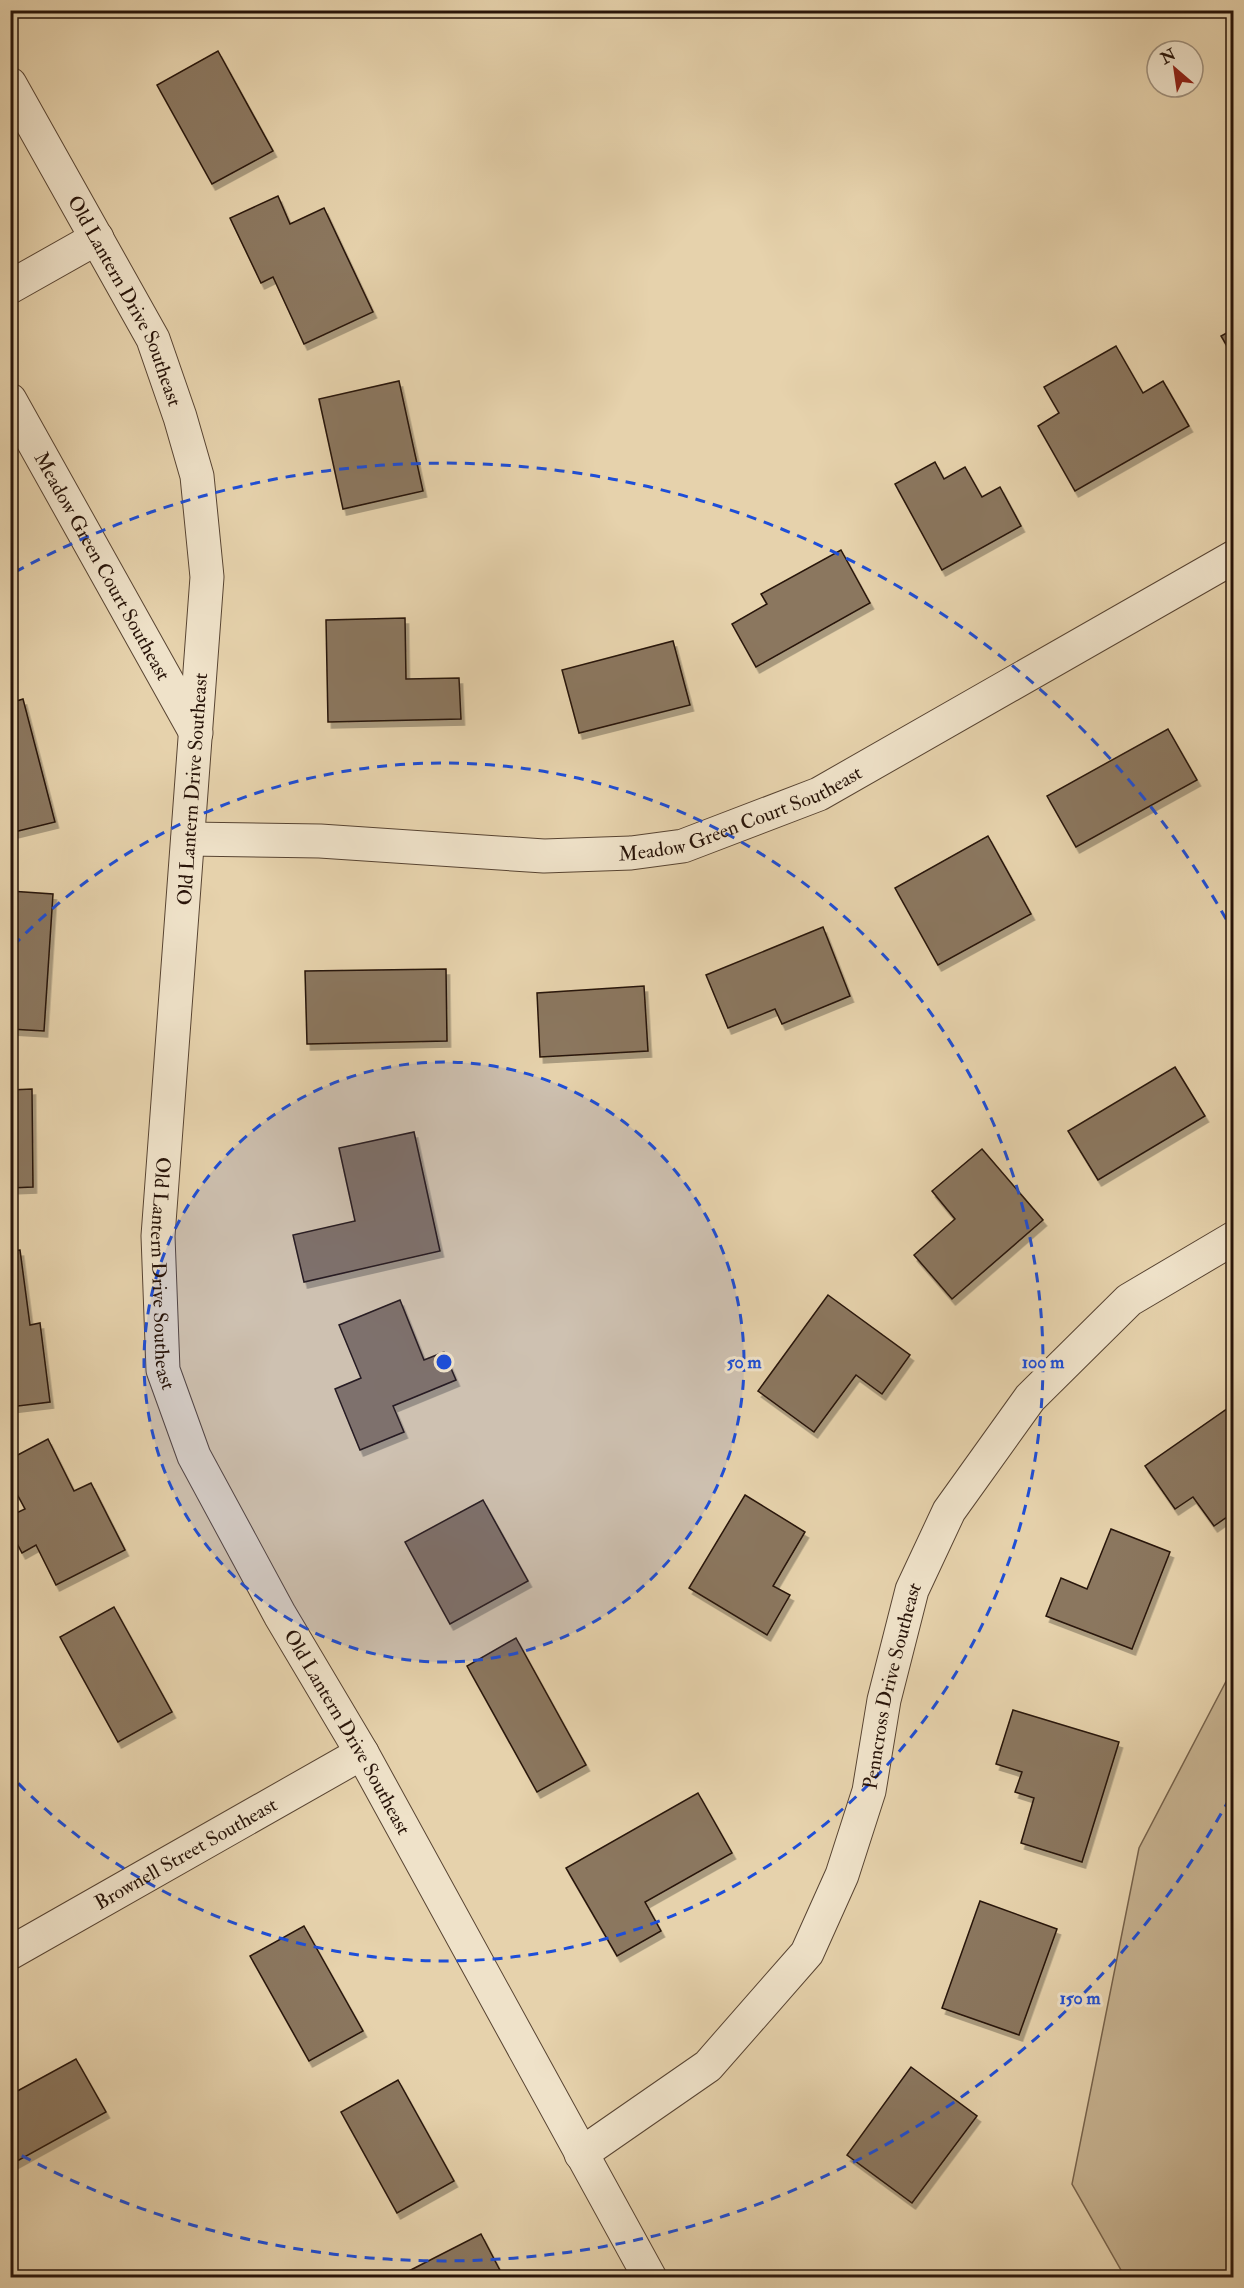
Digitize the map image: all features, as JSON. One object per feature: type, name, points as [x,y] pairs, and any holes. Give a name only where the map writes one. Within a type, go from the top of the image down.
[{"type":"street","name":"Old Lantern Drive Southeast","points":[[10,84],[153,339],[180,417],[197,476],[207,577],[158,1236],[163,1370],[194,1456],[280,1615],[362,1753],[650,2277]]},
{"type":"street","points":[[10,287],[97,238]]},
{"type":"street","name":"Meadow Green Court Southeast","points":[[10,400],[196,733]]},
{"type":"street","name":"Meadow Green Court Southeast","points":[[188,839],[320,841],[544,856],[631,853],[683,846],[819,794],[1233,557]]},
{"type":"street","name":"Penncross Drive Southeast","points":[[581,2154],[708,2066],[807,1953],[842,1875],[869,1791],[884,1700],[912,1590],[950,1511],[1030,1398],[1129,1300],[1233,1238]]},
{"type":"street","name":"Brownell Street Southeast","points":[[10,1953],[362,1753]]},
{"type":"shaded area","points":[[1233,1668],[1233,2277],[1125,2277],[1072,2184],[1139,1848]]},
{"type":"building","points":[[218,51],[273,151],[212,184],[157,85]]},
{"type":"building","points":[[278,196],[290,224],[324,208],[373,312],[304,344],[273,277],[261,283],[230,218]]},
{"type":"building","points":[[1234,329],[1234,358],[1221,336]]},
{"type":"building","points":[[1116,346],[1143,393],[1163,381],[1189,426],[1075,491],[1038,426],[1059,413],[1044,387]]},
{"type":"building","points":[[399,381],[423,491],[343,509],[319,399]]},
{"type":"building","points":[[935,462],[944,479],[965,467],[982,497],[1000,487],[1021,526],[942,570],[895,484]]},
{"type":"building","points":[[841,550],[870,603],[756,667],[732,624],[767,604],[761,594]]},
{"type":"building","points":[[405,618],[406,679],[459,678],[461,719],[328,722],[326,620]]},
{"type":"building","points":[[673,641],[690,705],[579,733],[562,670]]},
{"type":"building","points":[[23,699],[55,822],[10,833],[10,703]]},
{"type":"building","points":[[1168,729],[1197,780],[1076,847],[1047,796]]},
{"type":"building","points":[[988,836],[1031,914],[938,965],[895,888]]},
{"type":"building","points":[[10,891],[53,894],[44,1031],[10,1029]]},
{"type":"building","points":[[823,927],[850,996],[782,1024],[775,1009],[728,1028],[706,975]]},
{"type":"building","points":[[446,969],[447,1041],[307,1044],[305,971]]},
{"type":"building","points":[[644,986],[648,1051],[540,1057],[537,993]]},
{"type":"building","points":[[1175,1067],[1205,1116],[1098,1180],[1068,1131]]},
{"type":"building","points":[[32,1089],[33,1187],[10,1188],[10,1090]]},
{"type":"building","points":[[414,1132],[440,1251],[304,1282],[293,1235],[355,1221],[339,1148]]},
{"type":"building","points":[[982,1149],[1043,1220],[952,1299],[914,1255],[955,1219],[932,1191]]},
{"type":"building","points":[[20,1250],[30,1325],[40,1323],[50,1402],[10,1407],[10,1251]]},
{"type":"building","points":[[828,1295],[910,1355],[882,1394],[856,1375],[814,1432],[758,1391]]},
{"type":"building","points":[[400,1300],[424,1360],[444,1352],[456,1380],[393,1406],[404,1432],[360,1450],[335,1389],[361,1378],[339,1325]]},
{"type":"building","points":[[1234,1404],[1234,1512],[1214,1526],[1193,1497],[1175,1509],[1145,1466]]},
{"type":"building","points":[[48,1439],[74,1491],[91,1483],[125,1550],[56,1585],[36,1545],[22,1553],[10,1530],[10,1516],[25,1509],[10,1481],[10,1459]]},
{"type":"building","points":[[745,1495],[805,1532],[773,1586],[790,1595],[767,1635],[689,1588]]},
{"type":"building","points":[[483,1500],[528,1581],[450,1624],[405,1542]]},
{"type":"building","points":[[1111,1529],[1170,1552],[1132,1649],[1046,1616],[1061,1578],[1087,1589]]},
{"type":"building","points":[[114,1607],[172,1712],[118,1742],[60,1637]]},
{"type":"building","points":[[516,1638],[586,1765],[537,1792],[467,1666]]},
{"type":"building","points":[[1013,1710],[1119,1742],[1082,1862],[1021,1843],[1034,1798],[1015,1792],[1022,1772],[996,1764]]},
{"type":"building","points":[[698,1793],[732,1853],[645,1902],[661,1931],[617,1956],[566,1868]]},
{"type":"building","points":[[980,1901],[1057,1929],[1019,2035],[942,2008]]},
{"type":"building","points":[[304,1926],[363,2031],[309,2061],[250,1956]]},
{"type":"building","points":[[76,2059],[106,2112],[10,2165],[10,2095]]},
{"type":"building","points":[[911,2067],[977,2116],[912,2203],[847,2155]]},
{"type":"building","points":[[398,2080],[454,2181],[397,2213],[341,2112]]},
{"type":"building","points":[[481,2234],[504,2278],[397,2277]]}]
